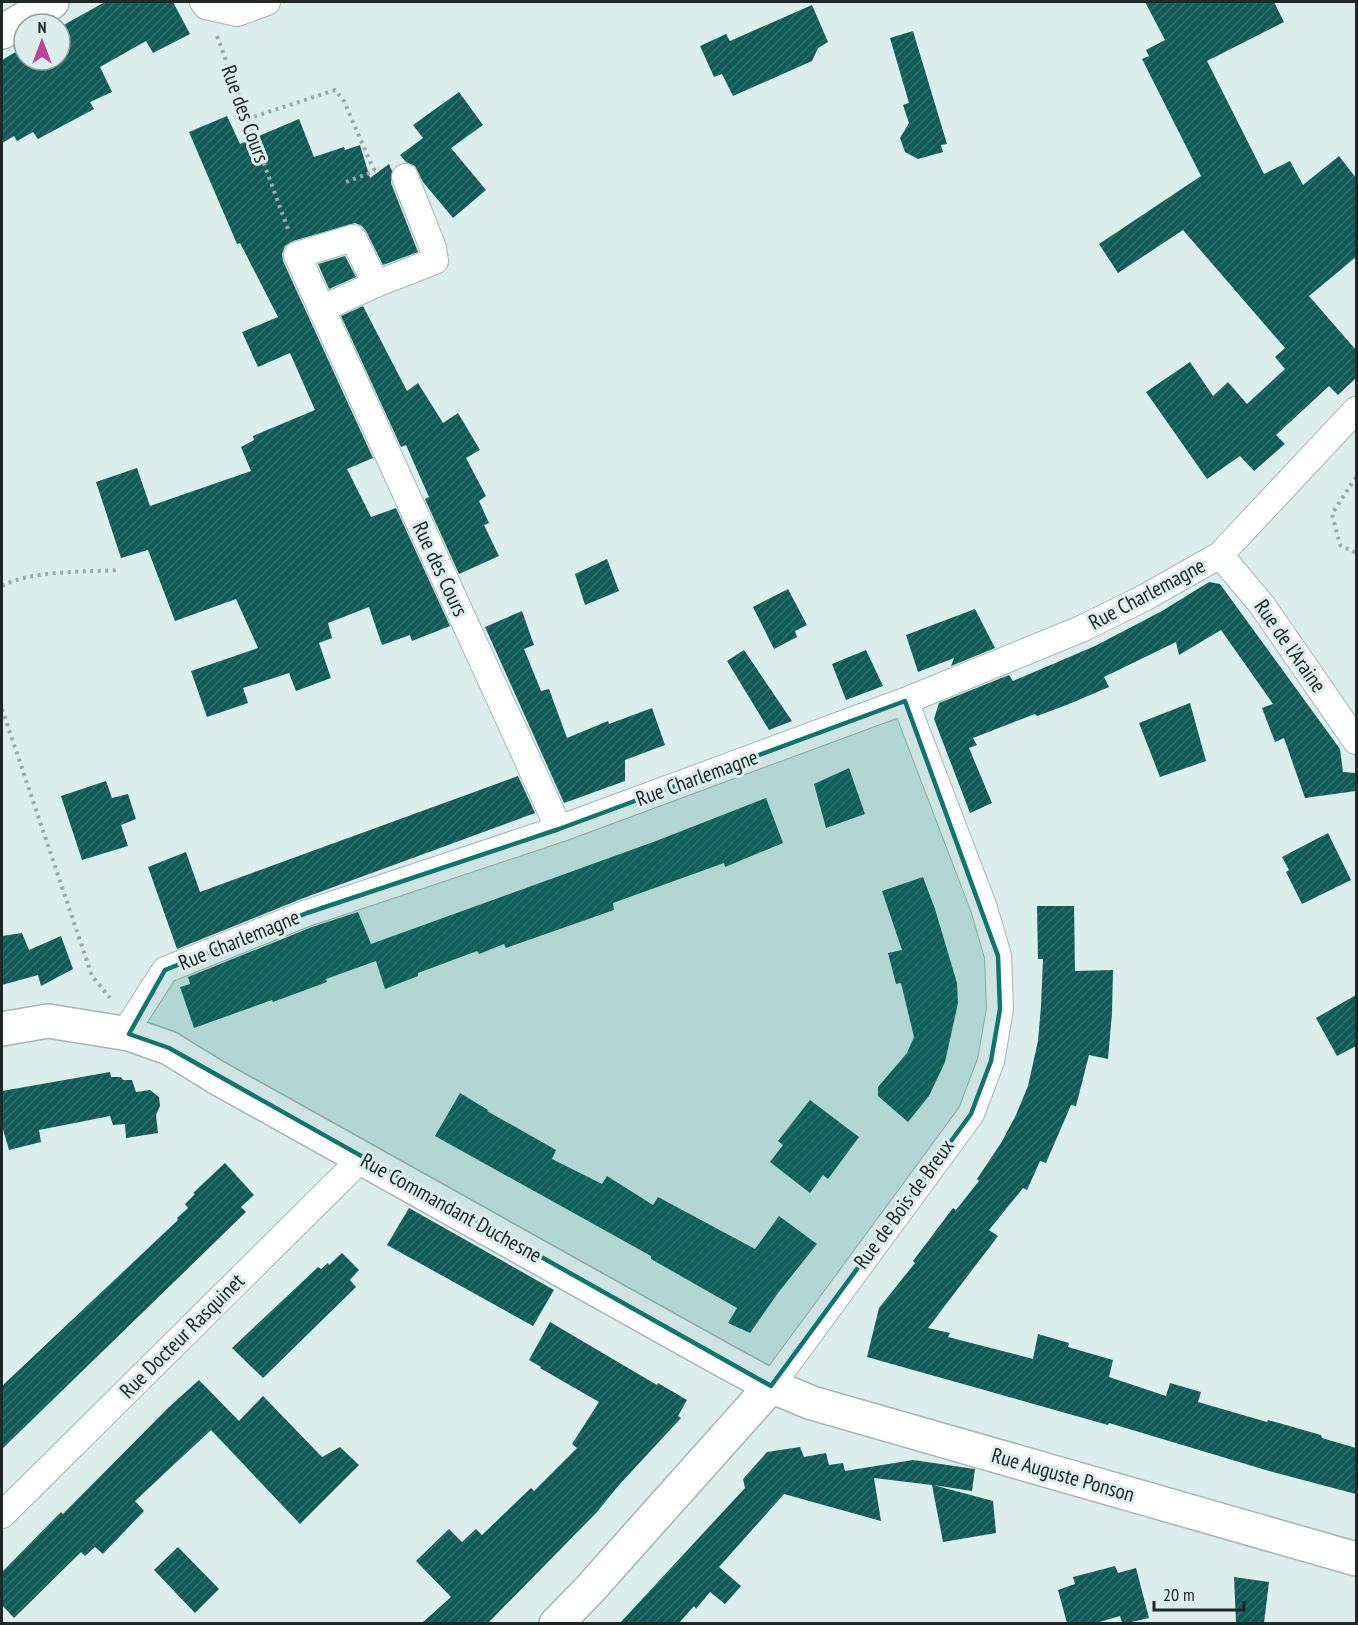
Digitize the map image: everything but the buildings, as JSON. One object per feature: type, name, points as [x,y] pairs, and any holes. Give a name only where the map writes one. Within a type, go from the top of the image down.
[{"type":"street","points":[[2,32],[52,2]]},
{"type":"street","points":[[204,4],[237,13],[267,2]]},
{"type":"street","points":[[321,309],[435,261],[433,248],[405,177]]},
{"type":"street","points":[[297,255],[353,238],[376,284]]},
{"type":"street","name":"Rue des Cours","points":[[297,255],[559,829]]},
{"type":"street","name":"Rue Charlemagne","points":[[130,1028],[165,970],[307,913],[559,829],[905,701],[1081,629],[1144,598],[1220,555],[1356,410]]},
{"type":"street","name":"Rue de l'Araine","points":[[1220,555],[1262,605],[1356,741]]},
{"type":"street","name":"Rue de Bois de Breux","points":[[556,1623],[590,1589],[771,1386],[971,1114],[991,1061],[1000,1009],[998,956],[984,909],[905,701]]},
{"type":"street","points":[[2,1029],[48,1021],[130,1028]]},
{"type":"street","name":"Rue Commandant Duchesne","points":[[130,1028],[771,1386]]},
{"type":"street","name":"Rue Docteur Rasquinet","points":[[2,1515],[362,1158]]},
{"type":"street","name":"Rue Auguste Ponson","points":[[771,1386],[812,1403],[1356,1559]]},
{"type":"path","name":"Rue des Cours","points":[[204,4],[297,255]]},
{"type":"path","points":[[247,119],[335,90],[344,101],[375,171]]},
{"type":"path","points":[[346,182],[396,163],[405,177]]},
{"type":"path","points":[[1356,477],[1332,514],[1340,545],[1356,553]]},
{"type":"path","points":[[2,586],[14,579],[120,570]]},
{"type":"path","points":[[2,709],[92,976],[130,1028]]},
{"type":"highlighted area","points":[[905,701],[998,956],[1000,1009],[991,1061],[971,1114],[771,1386],[169,1048],[129,1034],[165,970],[307,913],[559,829]]}]
